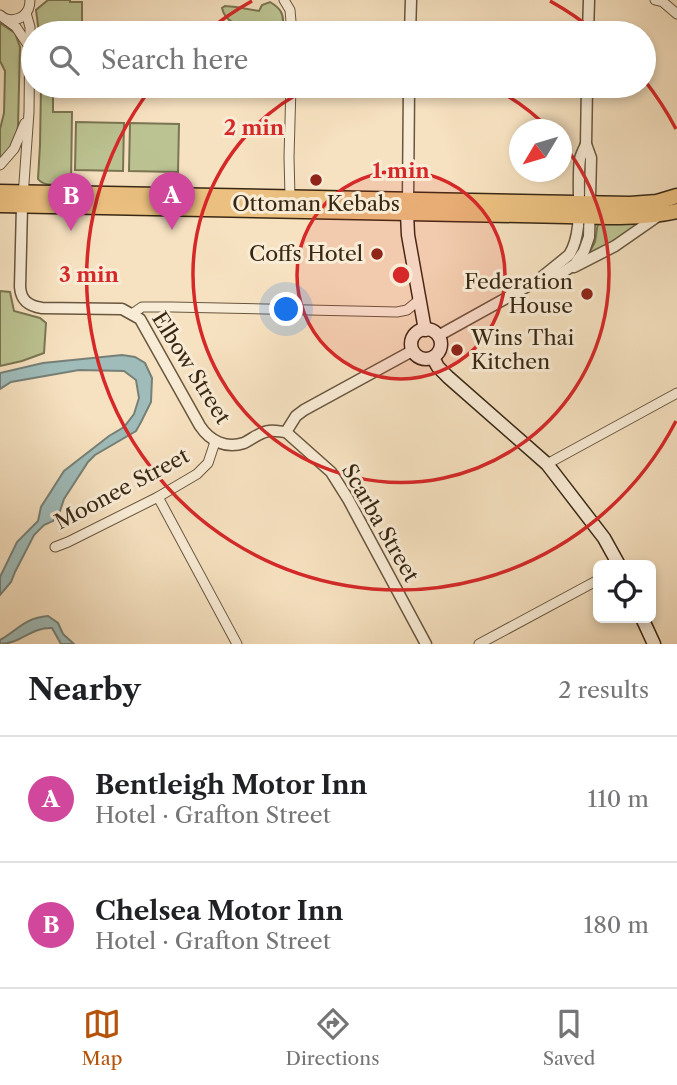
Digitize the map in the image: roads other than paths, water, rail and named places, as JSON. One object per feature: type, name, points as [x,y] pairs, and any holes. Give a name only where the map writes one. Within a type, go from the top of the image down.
[{"type":"highway","points":[[0,192],[22,199],[585,210],[661,215],[677,211]]},
{"type":"highway","points":[[585,210],[644,204],[677,196]]},
{"type":"highway","points":[[0,205],[22,199],[344,197],[407,207]]},
{"type":"main road","points":[[407,207],[408,235],[425,330]]},
{"type":"main road","points":[[425,330],[432,331],[440,340],[440,349],[433,358],[419,358],[412,351],[413,337],[425,330]]},
{"type":"main road","points":[[433,358],[448,377],[547,464],[604,538],[616,560]]},
{"type":"main road","points":[[644,623],[654,644]]},
{"type":"street","points":[[2,16],[16,20],[29,7],[42,0]]},
{"type":"street","points":[[284,0],[292,21]]},
{"type":"street","points":[[410,21],[411,0]]},
{"type":"street","points":[[588,21],[589,0]]},
{"type":"street","points":[[654,0],[663,2],[677,14]]},
{"type":"street","points":[[2,16],[21,34]]},
{"type":"street","points":[[22,199],[29,98]]},
{"type":"street","points":[[290,197],[291,98]]},
{"type":"street","points":[[407,207],[410,98]]},
{"type":"street","points":[[438,336],[537,281],[559,265],[572,250],[585,210],[590,158],[586,144],[587,98]]},
{"type":"street","points":[[0,165],[14,149],[29,112]]},
{"type":"street","name":"Elbow Street","points":[[22,199],[20,294],[23,300],[31,306],[42,308],[122,309],[140,319],[200,426],[215,442]]},
{"type":"street","points":[[568,270],[584,251],[591,230],[585,210]]},
{"type":"street","points":[[537,281],[568,270],[615,246],[661,215]]},
{"type":"street","points":[[132,314],[142,307],[172,306],[397,312],[407,310],[419,300]]},
{"type":"street","points":[[286,432],[296,416],[304,410],[412,351]]},
{"type":"street","points":[[547,464],[677,393]]},
{"type":"street","name":"Moonee Street","points":[[55,547],[158,497],[203,469],[208,463],[215,442],[232,445],[271,430],[286,432]]},
{"type":"street","name":"Scarba Street","points":[[286,432],[331,472],[426,644]]},
{"type":"street","points":[[158,497],[237,644]]},
{"type":"street","points":[[479,644],[593,583]]},
{"type":"water","points":[[122,355],[135,357],[145,363],[152,378],[151,402],[141,422],[136,431],[88,462],[53,521],[44,525],[34,535],[11,582],[0,595],[0,577],[17,542],[38,521],[41,507],[64,471],[124,427],[134,414],[139,398],[136,380],[124,371],[79,370],[11,382],[0,389],[0,373],[43,363]]},
{"type":"water","points":[[48,616],[58,623],[63,634],[74,644],[61,644],[52,628],[45,628],[0,644],[0,640],[27,622]]},
{"type":"place","name":"Ottoman Kebabs","points":[[316,180]]},
{"type":"place","name":"Bentleigh Motor Inn","points":[[172,230]]},
{"type":"place","name":"Chelsea Motor Inn","points":[[71,231]]},
{"type":"place","name":"Coffs Hotel","points":[[377,254]]},
{"type":"place","name":"Federation House","points":[[587,294]]},
{"type":"place","name":"Wins Thai Kitchen","points":[[457,350]]}]
